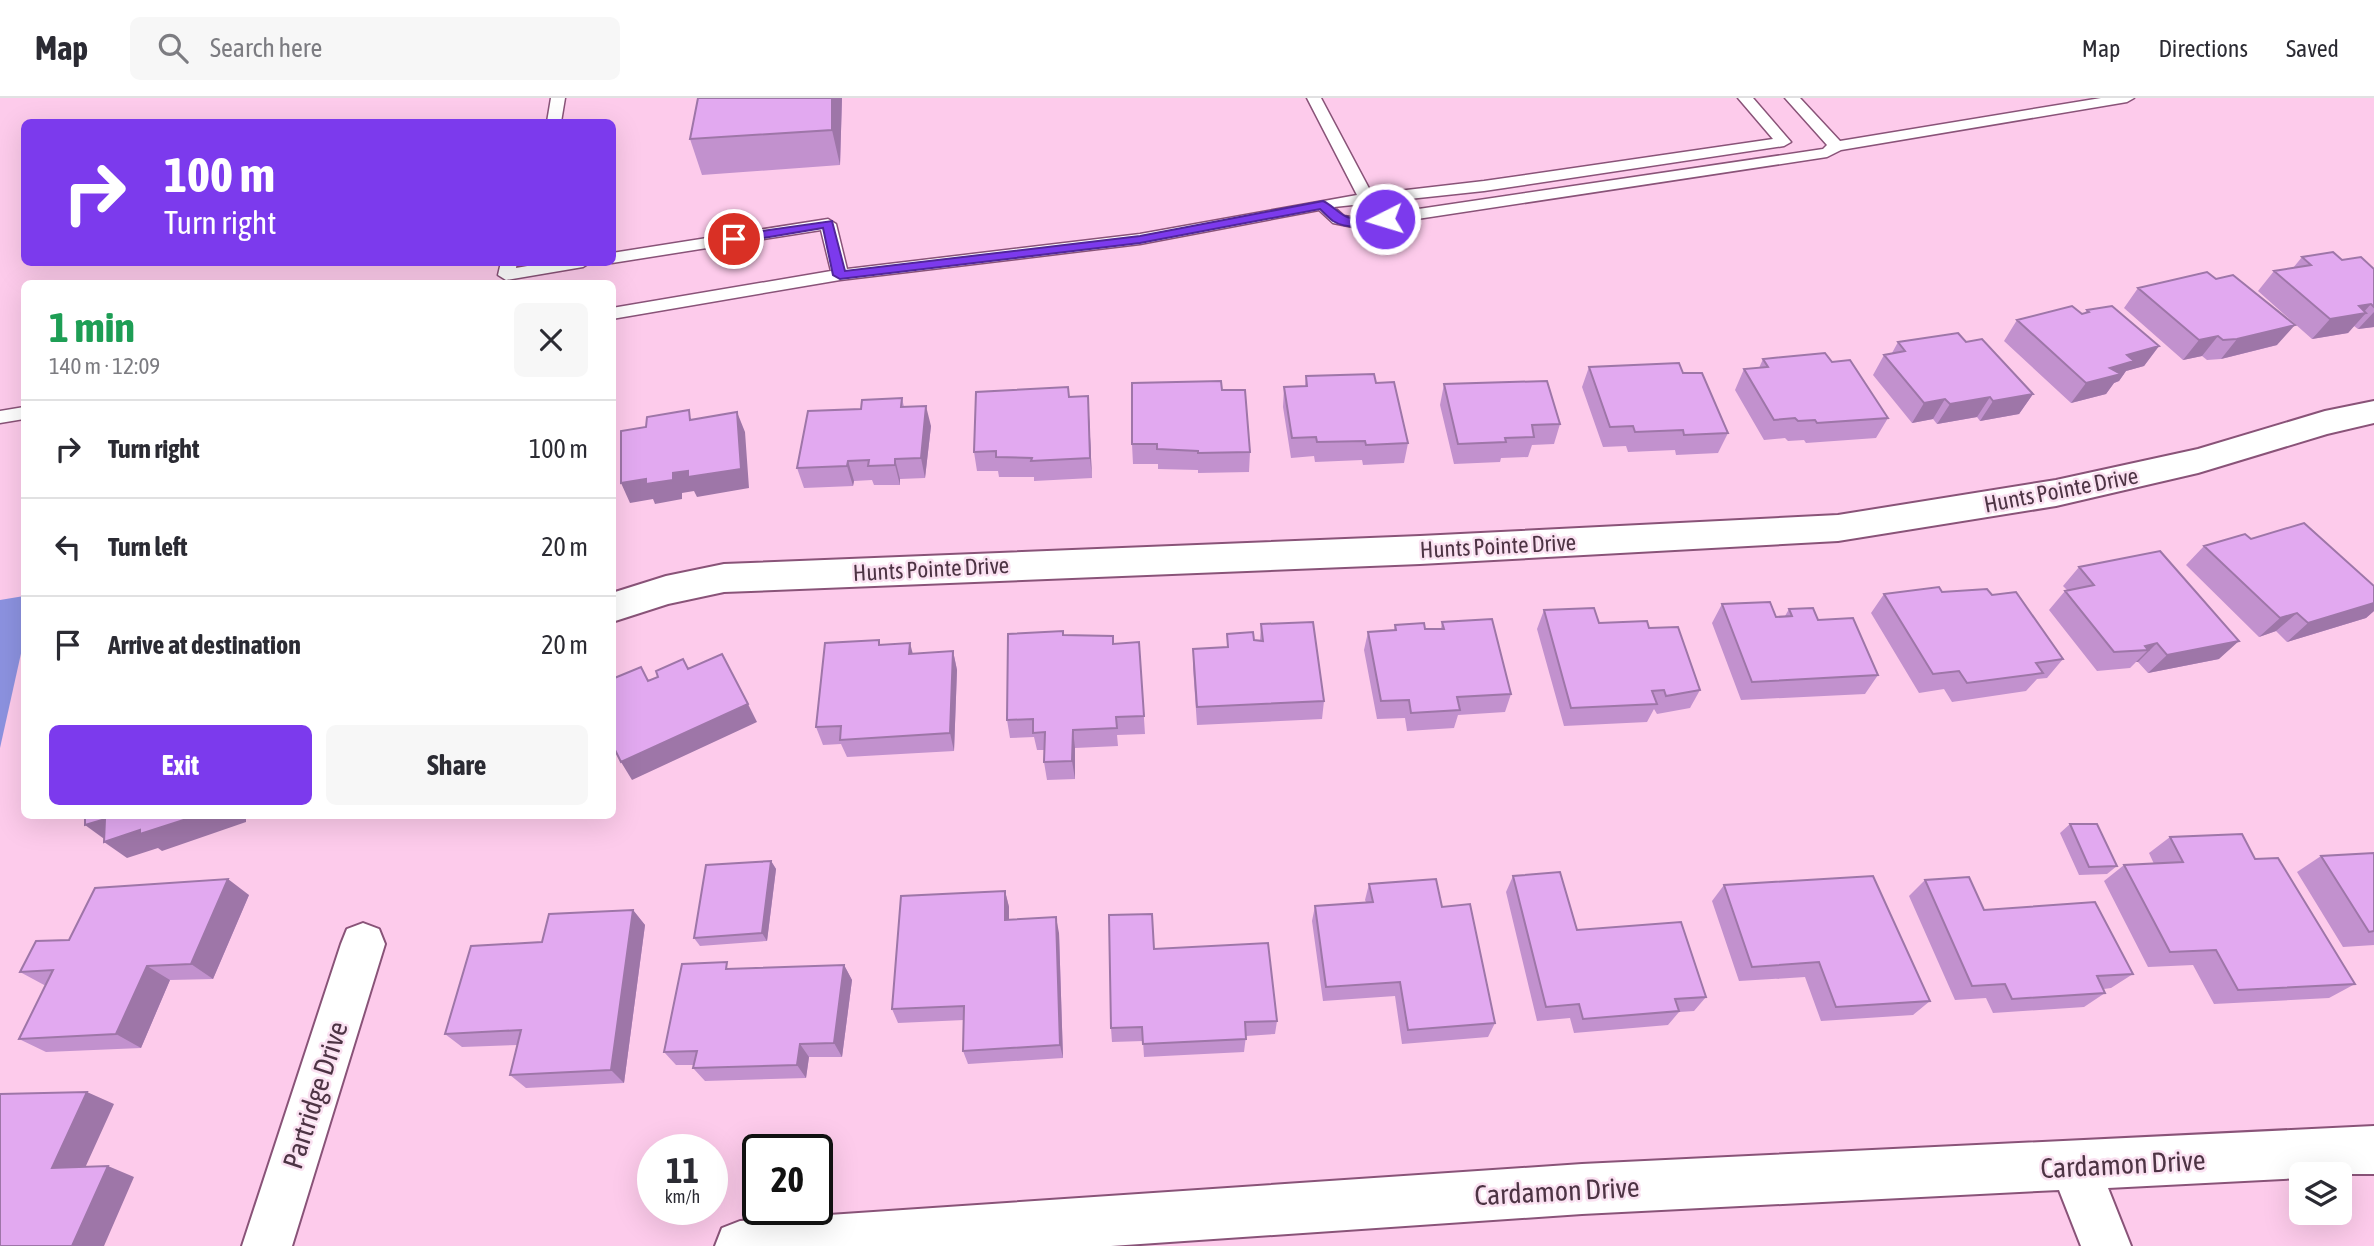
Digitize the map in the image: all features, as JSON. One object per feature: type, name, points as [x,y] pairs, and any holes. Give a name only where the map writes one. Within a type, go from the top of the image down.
[{"type":"street","name":"Hunts Pointe Drive","points":[[616,607],[666,590],[724,579],[1022,564],[1420,550],[1838,528],[2056,493],[2198,461],[2325,423],[2374,412]]},
{"type":"street","name":"Partridge Drive","points":[[267,1246],[363,944]]},
{"type":"street","name":"Cardamon Drive","points":[[740,1246],[1582,1189],[2374,1150]]},
{"type":"street","points":[[2076,1166],[2106,1246]]},
{"type":"lane","points":[[554,119],[558,98]]},
{"type":"lane","points":[[1314,98],[1367,199]]},
{"type":"lane","points":[[616,313],[840,275],[1140,239],[1323,205],[1485,186],[1784,142],[1745,98]]},
{"type":"lane","points":[[1792,98],[1836,146]]},
{"type":"lane","points":[[1323,205],[1339,220],[1358,223],[1828,153],[1836,146],[2127,98]]},
{"type":"lane","points":[[616,257],[828,224],[840,275]]},
{"type":"lane","points":[[508,266],[506,275],[559,266]]},
{"type":"lane","points":[[0,417],[21,414]]},
{"type":"water","points":[[21,596],[21,654],[0,748],[0,600]]},
{"type":"building","points":[[698,98],[832,98],[832,130],[690,139]]},
{"type":"building","points":[[2333,252],[2342,260],[2361,257],[2374,269],[2374,307],[2371,304],[2359,306],[2366,313],[2330,319],[2274,271],[2311,265],[2302,257]]},
{"type":"building","points":[[2207,272],[2216,279],[2233,275],[2295,325],[2237,339],[2223,340],[2218,336],[2199,340],[2138,288]]},
{"type":"building","points":[[2072,306],[2082,314],[2089,312],[2087,310],[2112,306],[2159,346],[2127,355],[2134,361],[2110,368],[2121,374],[2086,383],[2017,320]]},
{"type":"building","points":[[1958,333],[1966,342],[1982,339],[2033,394],[1993,401],[1990,397],[1950,404],[1945,399],[1924,403],[1884,355],[1905,351],[1898,342]]},
{"type":"building","points":[[1825,353],[1832,362],[1850,360],[1888,418],[1817,423],[1815,420],[1798,421],[1795,418],[1774,420],[1744,369],[1768,367],[1763,359]]},
{"type":"building","points":[[1679,363],[1683,373],[1702,373],[1728,433],[1684,435],[1683,430],[1635,432],[1633,426],[1610,427],[1589,367]]},
{"type":"building","points":[[1374,374],[1376,383],[1394,382],[1408,443],[1366,445],[1365,441],[1317,442],[1316,437],[1292,438],[1284,387],[1307,386],[1306,376]]},
{"type":"building","points":[[1221,381],[1222,390],[1245,390],[1250,452],[1198,453],[1157,449],[1157,444],[1132,444],[1132,383]]},
{"type":"building","points":[[1547,381],[1560,424],[1532,425],[1534,437],[1505,438],[1506,442],[1458,444],[1444,384]]},
{"type":"building","points":[[1068,387],[1069,397],[1088,396],[1090,458],[1031,461],[1032,458],[996,457],[996,451],[974,452],[976,392]]},
{"type":"building","points":[[902,398],[901,407],[926,406],[921,458],[895,459],[895,465],[868,466],[869,460],[848,461],[847,466],[797,468],[808,411],[861,409],[862,400]]},
{"type":"building","points":[[689,410],[690,420],[737,412],[741,469],[688,477],[688,471],[673,473],[673,480],[646,484],[646,479],[621,483],[621,431],[646,427],[647,417]]},
{"type":"building","points":[[2304,523],[2374,586],[2374,603],[2308,623],[2297,613],[2280,618],[2204,546],[2245,534],[2251,539]]},
{"type":"building","points":[[2160,551],[2239,641],[2167,655],[2157,643],[2145,646],[2148,650],[2114,652],[2065,591],[2094,585],[2079,567]]},
{"type":"building","points":[[1939,587],[1942,592],[1987,589],[1992,595],[2016,592],[2063,659],[2036,663],[2043,673],[1967,683],[1959,671],[1933,674],[1884,594]]},
{"type":"building","points":[[1770,602],[1776,617],[1792,616],[1789,609],[1813,608],[1818,620],[1853,618],[1878,675],[1752,682],[1722,604]]},
{"type":"building","points":[[1594,608],[1599,623],[1647,621],[1649,628],[1678,627],[1700,690],[1666,696],[1664,690],[1652,691],[1657,704],[1571,708],[1544,610]]},
{"type":"building","points":[[1492,619],[1511,694],[1457,697],[1460,710],[1411,713],[1409,700],[1381,701],[1368,632],[1396,630],[1395,625],[1424,623],[1425,629],[1444,629],[1442,622]]},
{"type":"building","points":[[1313,622],[1324,701],[1197,707],[1193,649],[1228,647],[1227,634],[1253,632],[1254,640],[1263,641],[1261,624]]},
{"type":"building","points":[[1063,631],[1063,635],[1113,636],[1113,644],[1139,642],[1144,716],[1116,717],[1117,728],[1073,730],[1072,761],[1044,762],[1045,732],[1033,733],[1033,719],[1007,720],[1008,634]]},
{"type":"building","points":[[879,640],[879,645],[910,643],[909,654],[953,651],[950,733],[840,740],[841,726],[816,727],[825,643]]},
{"type":"building","points":[[722,654],[748,704],[621,762],[616,752],[616,677],[641,667],[648,681],[658,677],[656,671],[683,659],[688,669]]},
{"type":"building","points":[[85,819],[105,819],[85,825]]},
{"type":"building","points":[[105,819],[187,819],[140,834],[140,830],[104,842]]},
{"type":"building","points":[[2070,824],[2097,824],[2117,866],[2089,867]]},
{"type":"building","points":[[2242,834],[2255,859],[2278,858],[2355,984],[2238,990],[2216,950],[2170,952],[2124,865],[2183,862],[2170,837]]},
{"type":"building","points":[[2374,853],[2374,931],[2369,932],[2321,856]]},
{"type":"building","points":[[771,861],[762,933],[694,938],[706,865]]},
{"type":"building","points":[[1560,872],[1577,930],[1681,922],[1706,997],[1675,999],[1679,1011],[1583,1019],[1579,1004],[1546,1007],[1513,876]]},
{"type":"building","points":[[1873,876],[1930,1001],[1836,1007],[1819,962],[1752,967],[1724,885]]},
{"type":"building","points":[[1969,877],[1984,910],[2095,902],[2133,974],[2097,976],[2105,993],[2012,999],[2005,984],[1972,986],[1925,880]]},
{"type":"building","points":[[228,879],[191,964],[147,966],[116,1034],[19,1039],[53,970],[20,972],[36,941],[69,940],[95,888]]},
{"type":"building","points":[[1436,879],[1442,907],[1470,904],[1495,1023],[1408,1030],[1400,982],[1326,987],[1315,906],[1373,902],[1369,884]]},
{"type":"building","points":[[1005,891],[1005,920],[1056,917],[1060,1045],[963,1051],[964,1006],[892,1009],[901,896]]},
{"type":"building","points":[[633,910],[611,1070],[510,1075],[521,1030],[445,1034],[471,946],[542,942],[549,914]]},
{"type":"building","points":[[1152,914],[1154,949],[1268,943],[1277,1021],[1245,1022],[1246,1039],[1143,1044],[1142,1027],[1111,1028],[1109,915]]},
{"type":"building","points":[[727,962],[726,969],[844,965],[834,1043],[800,1044],[797,1065],[693,1068],[697,1051],[664,1052],[682,964]]},
{"type":"building","points":[[87,1092],[52,1168],[108,1166],[72,1246],[0,1246],[0,1094]]},
{"type":"route","points":[[734,239],[828,224],[840,275],[1140,239],[1323,205],[1339,220],[1358,223],[1385,219]]}]
